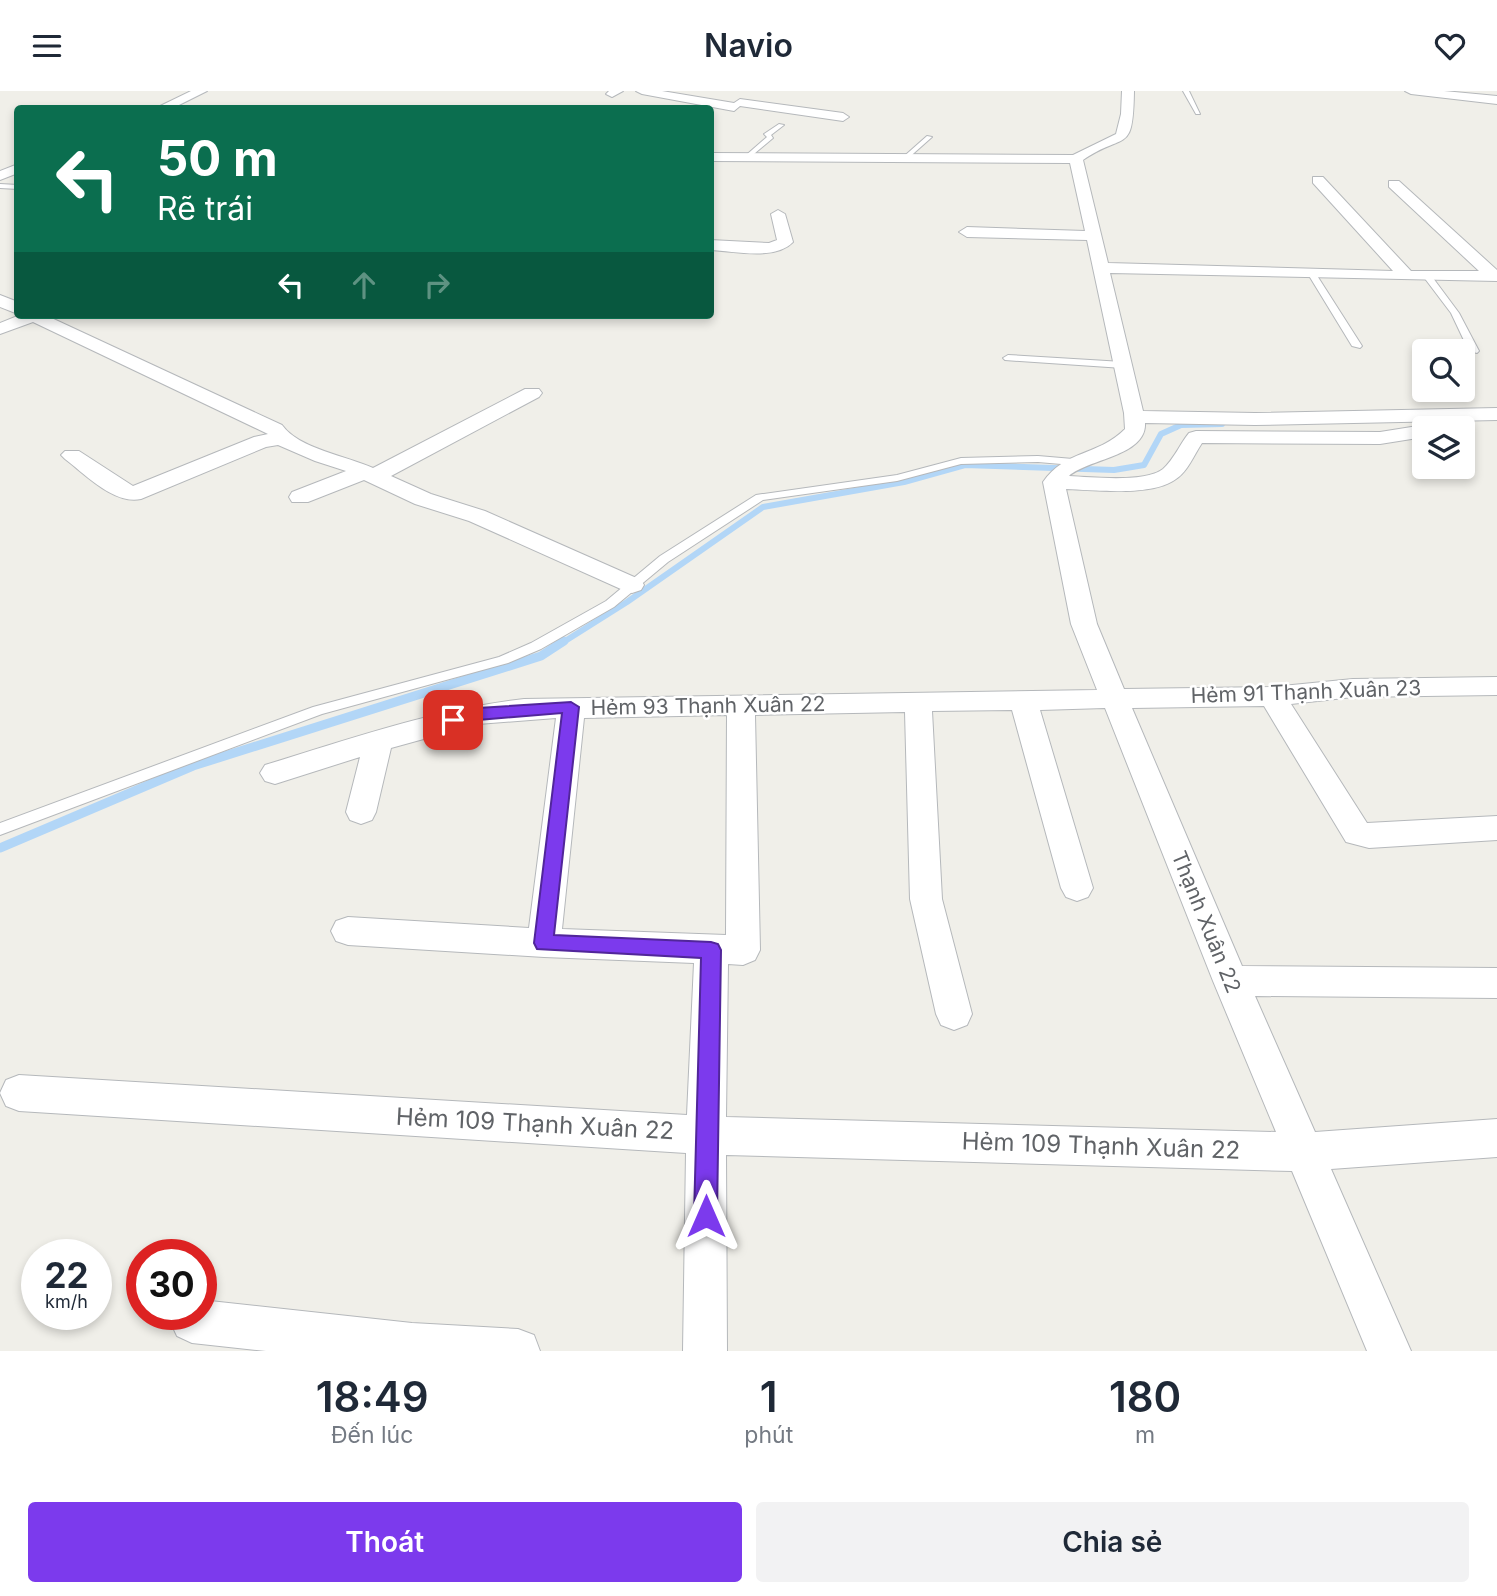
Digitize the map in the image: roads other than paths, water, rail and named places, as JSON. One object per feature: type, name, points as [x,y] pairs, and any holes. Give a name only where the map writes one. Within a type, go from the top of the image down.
[{"type":"street","points":[[169,105],[201,91]]},
{"type":"street","points":[[642,91],[843,117]]},
{"type":"street","points":[[717,118],[759,91]]},
{"type":"street","points":[[714,157],[1076,159],[1084,153],[1119,141],[1125,133],[1128,91]]},
{"type":"street","points":[[1411,91],[1497,98]]},
{"type":"street","points":[[1451,91],[1497,98]]},
{"type":"street","points":[[1076,159],[1123,365],[1135,431],[1115,449],[1073,462],[1060,470],[1054,482],[1127,483],[1165,479],[1176,468],[1196,437],[1380,438],[1412,433]]},
{"type":"street","points":[[1318,180],[1407,276]]},
{"type":"street","points":[[1394,184],[1496,276]]},
{"type":"street","points":[[714,245],[771,248],[780,245],[785,242],[778,214]]},
{"type":"street","points":[[968,232],[1094,236]]},
{"type":"street","points":[[1101,268],[1496,276]]},
{"type":"street","points":[[0,329],[20,319]]},
{"type":"street","points":[[41,319],[275,429],[281,438],[322,457],[369,474],[423,499],[477,516],[632,585]]},
{"type":"street","points":[[300,497],[369,474],[532,393]]},
{"type":"street","points":[[1134,416],[1242,419],[1497,414]]},
{"type":"street","points":[[1475,431],[1497,432]]},
{"type":"street","points":[[72,455],[104,476],[122,492],[133,494],[261,442],[281,438]]},
{"type":"street","name":"Thạnh Xuân 22","points":[[1054,482],[1084,624],[1230,981],[1389,1351]]},
{"type":"street","name":"Hẻm 91 Thạnh Xuân 23","points":[[1114,698],[1272,696],[1353,688],[1497,686]]},
{"type":"street","points":[[1272,696],[1357,833],[1369,836],[1497,828]]},
{"type":"street","name":"Hẻm 93 Thạnh Xuân 22","points":[[275,773],[478,714],[571,707],[741,707],[1114,698]]},
{"type":"street","points":[[1023,699],[1077,888]]},
{"type":"street","points":[[919,702],[926,898],[954,1014]]},
{"type":"street","points":[[544,943],[571,707]]},
{"type":"street","points":[[348,931],[544,943],[743,950],[741,707]]},
{"type":"street","points":[[361,812],[378,741]]},
{"type":"street","points":[[705,1351],[706,1135],[711,950]]},
{"type":"street","points":[[1230,981],[1497,983]]},
{"type":"street","name":"Hẻm 109 Thạnh Xuân 22","points":[[19,1093],[706,1135],[1303,1152],[1497,1138]]},
{"type":"street","points":[[217,1324],[412,1345],[518,1351]]},
{"type":"lane","points":[[1186,91],[1198,114]]},
{"type":"lane","points":[[746,157],[771,137],[766,135],[781,125]]},
{"type":"lane","points":[[903,160],[929,137]]},
{"type":"lane","points":[[1312,274],[1357,347]]},
{"type":"lane","points":[[1427,276],[1455,313],[1468,339]]},
{"type":"lane","points":[[1008,358],[1123,365]]},
{"type":"lane","points":[[0,829],[318,711],[503,660],[536,646],[610,604],[664,559],[760,497],[897,478],[961,461],[1038,459],[1073,462]]},
{"type":"waterway","points":[[562,643],[627,602],[763,507],[904,482],[965,465],[1114,470],[1144,465],[1161,434],[1181,425],[1222,424]]},
{"type":"waterway","points":[[0,848],[193,766],[541,656],[564,641]]}]
